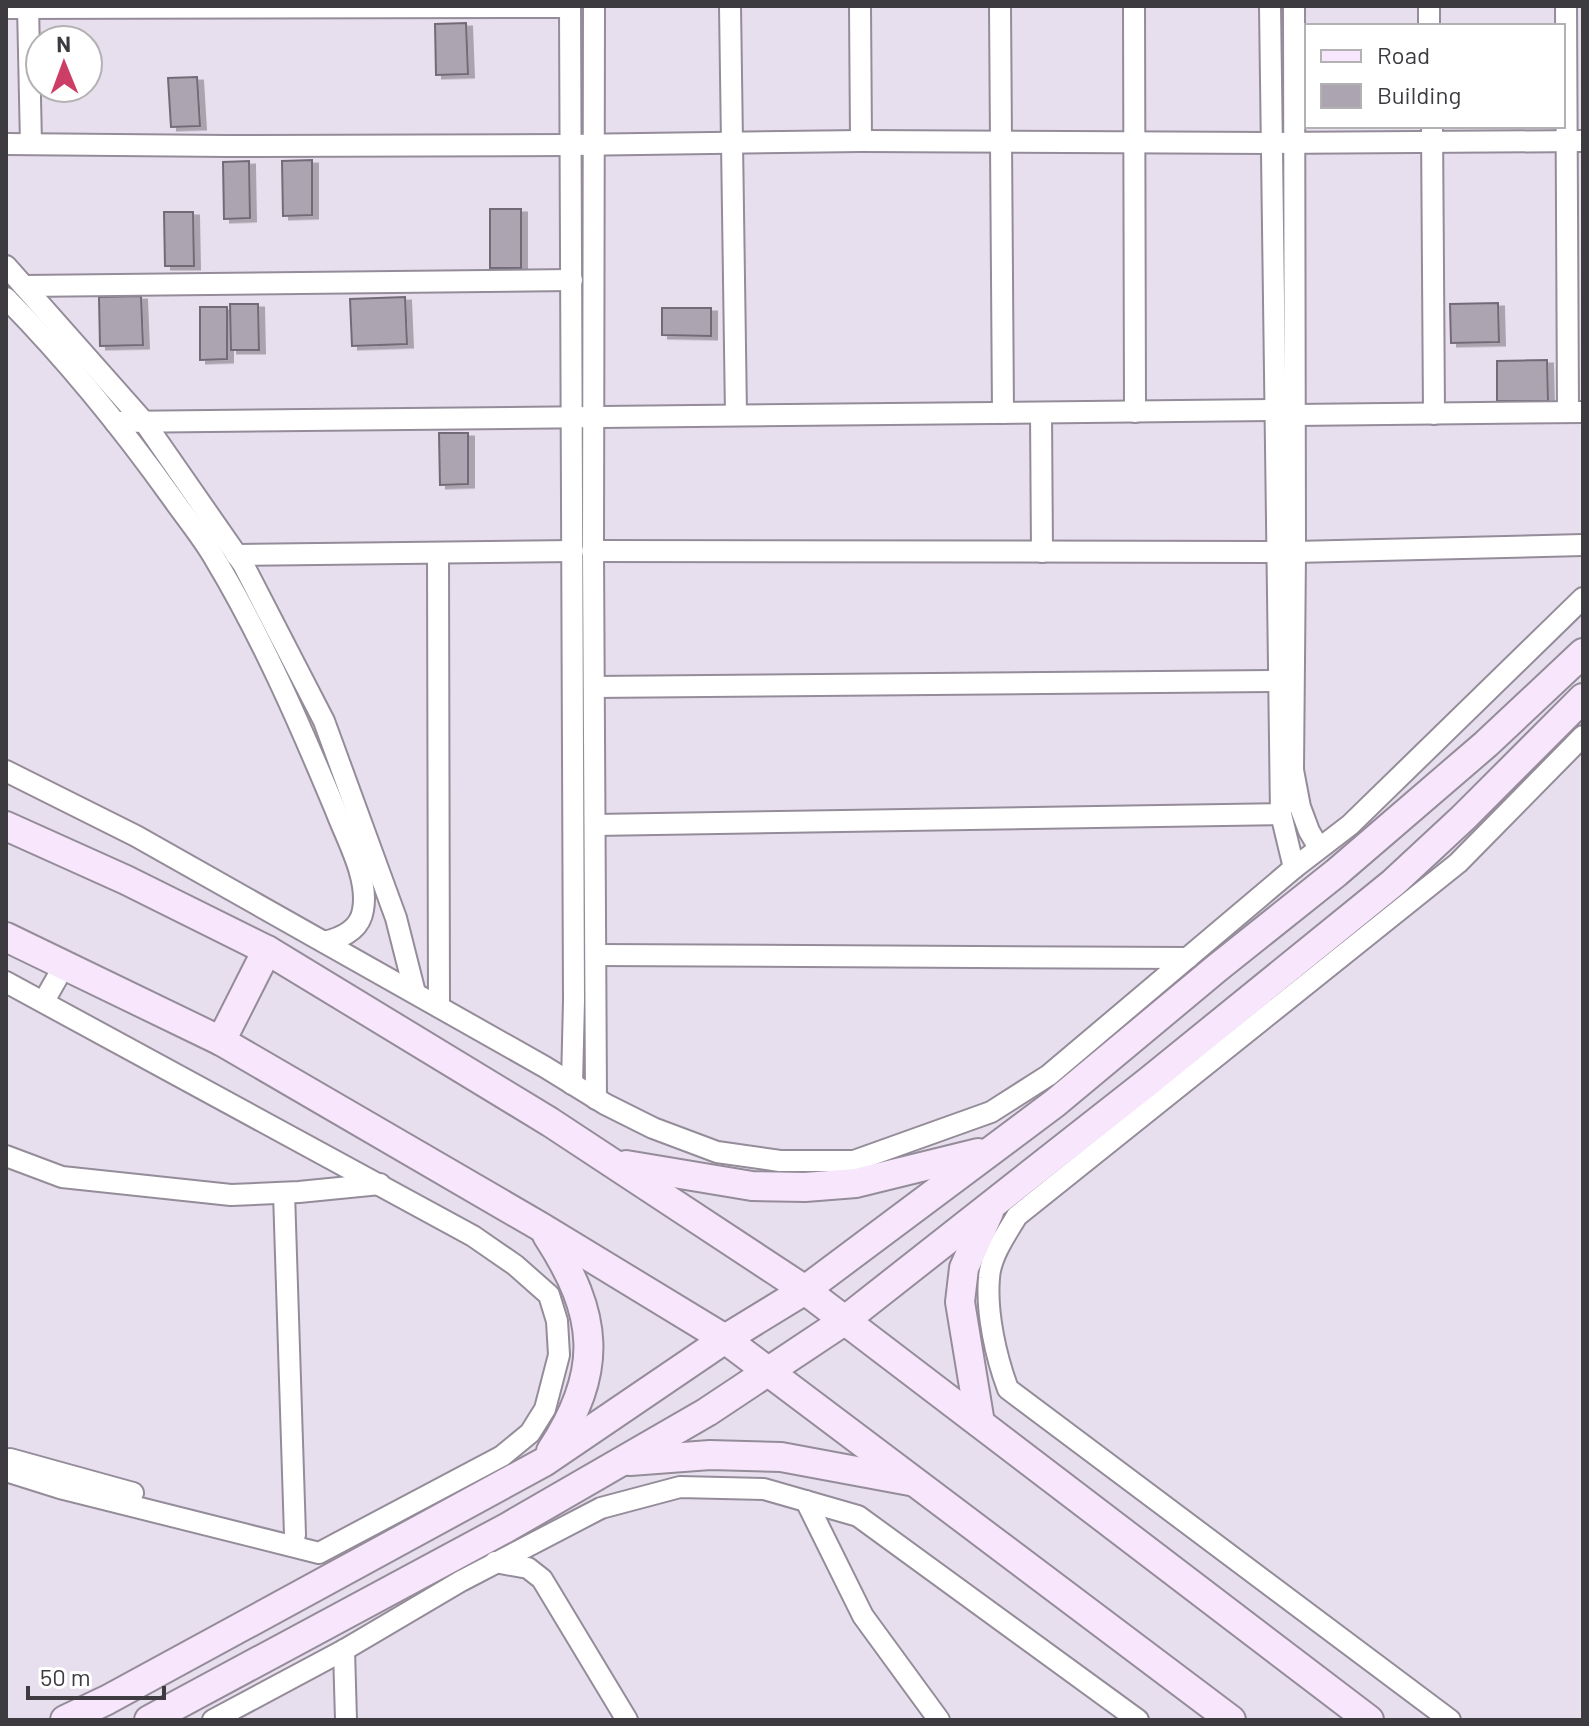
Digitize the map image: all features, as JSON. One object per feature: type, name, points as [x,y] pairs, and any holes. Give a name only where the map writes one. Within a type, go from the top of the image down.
[{"type":"main road","points":[[65,1720],[544,1462],[725,1339],[805,1290],[1055,1103],[1336,873],[1486,744],[1583,653]]},
{"type":"main road","points":[[149,1720],[621,1462],[769,1373],[844,1321],[1393,883],[1583,698]]},
{"type":"main road","points":[[6,826],[126,880],[267,950],[613,1163],[805,1290],[1369,1720]]},
{"type":"main road","points":[[6,937],[221,1041],[541,1227],[725,1339],[1231,1720]]},
{"type":"main road","points":[[221,1041],[267,950]]},
{"type":"main road","points":[[613,1163],[752,1186],[805,1187],[856,1183],[994,1149]]},
{"type":"main road","points":[[980,1423],[960,1302],[964,1268],[993,1204]]},
{"type":"main road","points":[[541,1227],[565,1263],[578,1290],[586,1316],[589,1345],[586,1377],[571,1421],[544,1462]]},
{"type":"main road","points":[[621,1462],[710,1455],[781,1457],[914,1482]]},
{"type":"street","points":[[6,8],[570,6],[572,280],[583,416]]},
{"type":"street","points":[[572,1084],[583,416],[593,144],[594,6]]},
{"type":"street","points":[[730,6],[736,415]]},
{"type":"street","points":[[860,6],[861,141]]},
{"type":"street","points":[[1000,6],[1003,413]]},
{"type":"street","points":[[1134,6],[1135,412]]},
{"type":"street","points":[[1270,6],[1270,143],[1284,413],[1293,770],[1300,807],[1319,848]]},
{"type":"street","points":[[1284,413],[1295,141],[1294,6]]},
{"type":"street","points":[[115,422],[1135,412],[1575,412],[1575,141],[1566,6]]},
{"type":"street","points":[[28,7],[31,144]]},
{"type":"street","points":[[1432,134],[1434,414]]},
{"type":"street","points":[[6,144],[1270,143],[1432,134],[1575,141]]},
{"type":"street","points":[[6,266],[145,423],[236,555],[324,721],[396,918],[415,993]]},
{"type":"street","points":[[24,286],[572,280]]},
{"type":"street","points":[[6,298],[115,422],[215,558],[302,729],[350,847],[365,893],[363,912],[357,925],[342,938],[324,942]]},
{"type":"street","points":[[1041,413],[1042,552]]},
{"type":"street","points":[[236,555],[583,551],[1286,552],[1583,545]]},
{"type":"street","points":[[583,551],[594,687],[596,1099]]},
{"type":"street","points":[[1286,552],[1278,681],[1281,814],[1294,868]]},
{"type":"street","points":[[438,553],[439,1007]]},
{"type":"street","points":[[6,771],[136,836],[596,1099],[653,1128],[717,1152],[780,1161],[854,1161],[991,1112],[1049,1075],[1294,868],[1350,825],[1583,598]]},
{"type":"street","points":[[594,687],[1278,681]]},
{"type":"street","points":[[1450,1720],[1008,1389],[995,1352],[989,1277],[1001,1242],[1017,1216],[1458,863],[1583,736]]},
{"type":"street","points":[[595,825],[1281,814]]},
{"type":"street","points":[[596,955],[1188,958]]},
{"type":"street","points":[[44,1001],[65,964]]},
{"type":"street","points":[[6,982],[473,1236],[515,1265],[549,1295],[557,1321],[559,1355],[545,1409],[530,1433],[502,1456],[319,1553],[60,1488],[6,1471]]},
{"type":"street","points":[[6,1156],[62,1177],[231,1195],[380,1184]]},
{"type":"street","points":[[284,1193],[295,1535]]},
{"type":"street","points":[[6,1457],[199,1511],[335,1544]]},
{"type":"street","points":[[213,1720],[344,1650],[497,1562],[601,1508],[680,1487],[764,1489],[858,1516],[1138,1720]]},
{"type":"street","points":[[806,1501],[863,1616],[939,1720]]},
{"type":"street","points":[[432,1568],[497,1562],[528,1568],[542,1579],[627,1720]]},
{"type":"street","points":[[344,1650],[346,1720]]},
{"type":"building","points":[[466,23],[468,74],[436,75],[435,24]]},
{"type":"building","points":[[197,77],[200,126],[171,127],[168,78]]},
{"type":"building","points":[[312,160],[312,215],[283,216],[282,161]]},
{"type":"building","points":[[249,161],[250,218],[224,219],[223,162]]},
{"type":"building","points":[[490,209],[521,209],[521,268],[490,268]]},
{"type":"building","points":[[164,212],[193,212],[194,266],[165,266]]},
{"type":"building","points":[[141,296],[143,345],[100,346],[99,297]]},
{"type":"building","points":[[405,297],[407,344],[352,346],[350,299]]},
{"type":"building","points":[[1498,303],[1499,342],[1451,343],[1450,304]]},
{"type":"building","points":[[230,304],[258,304],[259,350],[231,350]]},
{"type":"building","points":[[200,307],[227,307],[227,359],[200,360]]},
{"type":"building","points":[[662,308],[711,308],[711,336],[662,335]]},
{"type":"building","points":[[1547,360],[1548,401],[1497,401],[1497,361]]},
{"type":"building","points":[[439,433],[468,433],[468,484],[440,485]]}]
